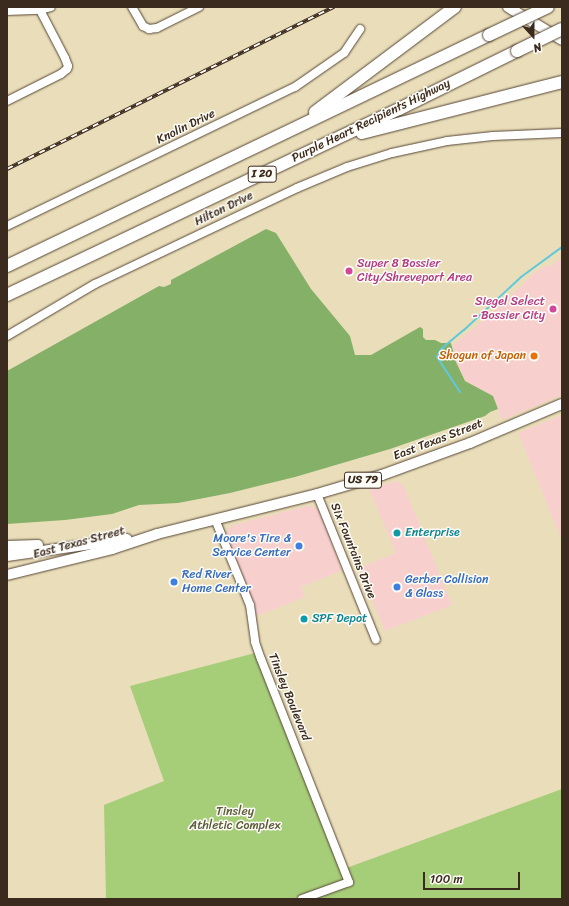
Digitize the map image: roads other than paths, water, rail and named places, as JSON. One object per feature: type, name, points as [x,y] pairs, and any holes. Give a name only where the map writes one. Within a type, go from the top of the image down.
[{"type":"highway","points":[[239,155],[321,108],[455,7]]},
{"type":"highway","name":"I 20","points":[[7,266],[548,7]]},
{"type":"highway","name":"Purple Heart Recipients Highway","points":[[7,295],[302,155],[562,29]]},
{"type":"highway","points":[[302,155],[379,128],[562,82]]},
{"type":"main road","points":[[508,7],[562,40]]},
{"type":"main road","name":"East Texas Street","points":[[7,575],[112,549],[157,534],[317,494],[382,475],[432,458],[562,404]]},
{"type":"main road","name":"East Texas Street","points":[[7,556],[157,534]]},
{"type":"main road","points":[[7,546],[119,540]]},
{"type":"street","points":[[7,11],[40,10],[51,7]]},
{"type":"street","points":[[132,7],[143,26],[149,29],[157,28],[199,7]]},
{"type":"street","points":[[7,101],[61,74],[68,66],[40,10]]},
{"type":"street","name":"Knolin Drive","points":[[7,226],[291,89],[344,53],[360,29]]},
{"type":"street","name":"Hilton Drive","points":[[7,336],[50,309],[96,284],[297,188],[347,167],[392,153],[447,141],[493,136],[562,133]]},
{"type":"street","name":"Six Fountains Drive","points":[[317,494],[376,640]]},
{"type":"street","name":"Tinsley Boulevard","points":[[216,519],[250,605],[255,642],[261,659],[349,882],[302,899]]},
{"type":"waterway","points":[[460,392],[437,357],[441,349],[464,330],[521,277],[562,247]]},
{"type":"railway","points":[[7,169],[334,7]]},
{"type":"place","name":"Super 8 Bossier City/Shreveport Area","points":[[349,271]]},
{"type":"place","name":"Siegel Select - Bossier City","points":[[553,309]]},
{"type":"place","name":"Shogun of Japan","points":[[534,356]]},
{"type":"place","name":"Enterprise","points":[[397,533]]},
{"type":"place","name":"Moore's Tire & Service Center","points":[[299,546]]},
{"type":"place","name":"Red River Home Center","points":[[174,582]]},
{"type":"place","name":"Gerber Collision & Glass","points":[[397,587]]},
{"type":"place","name":"SPF Depot","points":[[304,619]]},
{"type":"park label","name":"Tinsley Athletic Complex","points":[[235,819]]}]
